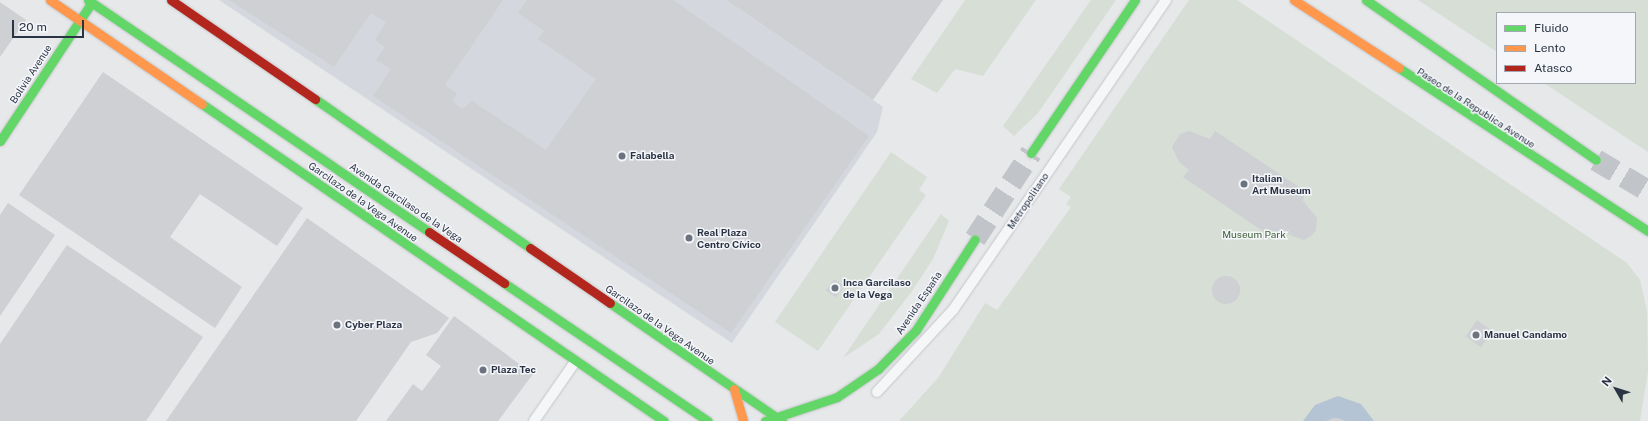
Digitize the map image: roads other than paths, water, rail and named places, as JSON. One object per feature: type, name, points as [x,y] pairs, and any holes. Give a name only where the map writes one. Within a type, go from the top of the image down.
[{"type":"main road","name":"Garcilazo de la Vega Avenue","points":[[50,0],[575,362],[664,421]]},
{"type":"main road","name":"Garcilazo de la Vega Avenue","points":[[171,0],[779,419]]},
{"type":"main road","points":[[1031,153],[1135,0]]},
{"type":"main road","name":"Paseo de la Republica Avenue","points":[[1294,0],[1648,231]]},
{"type":"main road","points":[[1366,0],[1596,160]]},
{"type":"main road","name":"Bolivia Avenue","points":[[0,141],[92,2]]},
{"type":"main road","points":[[92,2],[101,35],[132,30]]},
{"type":"main road","name":"Avenida Garcilaso de la Vega","points":[[92,2],[708,421]]},
{"type":"main road","name":"Avenida España","points":[[765,421],[779,419],[837,397],[878,369],[916,330],[975,239]]},
{"type":"main road","points":[[734,389],[743,421]]},
{"type":"lane","name":"Metropolitano","points":[[877,392],[953,310],[1166,0]]},
{"type":"lane","points":[[534,421],[575,362]]},
{"type":"water","points":[[1338,396],[1361,404],[1374,421],[1303,421],[1315,405]]},
{"type":"tunnel","points":[[975,239],[1031,153]]},
{"type":"tunnel","points":[[1596,160],[1648,191]]},
{"type":"place","name":"Falabella","points":[[622,156]]},
{"type":"place","name":"Italian Art Museum","points":[[1244,184]]},
{"type":"place","name":"Real Plaza Centro Cívico","points":[[689,238]]},
{"type":"place","name":"Inca Garcilaso de la Vega","points":[[835,288]]},
{"type":"place","name":"Cyber Plaza","points":[[337,325]]},
{"type":"place","name":"Manuel Candamo","points":[[1476,335]]},
{"type":"place","name":"Plaza Tec","points":[[483,370]]},
{"type":"park label","name":"Museum Park","points":[[1254,235]]}]
